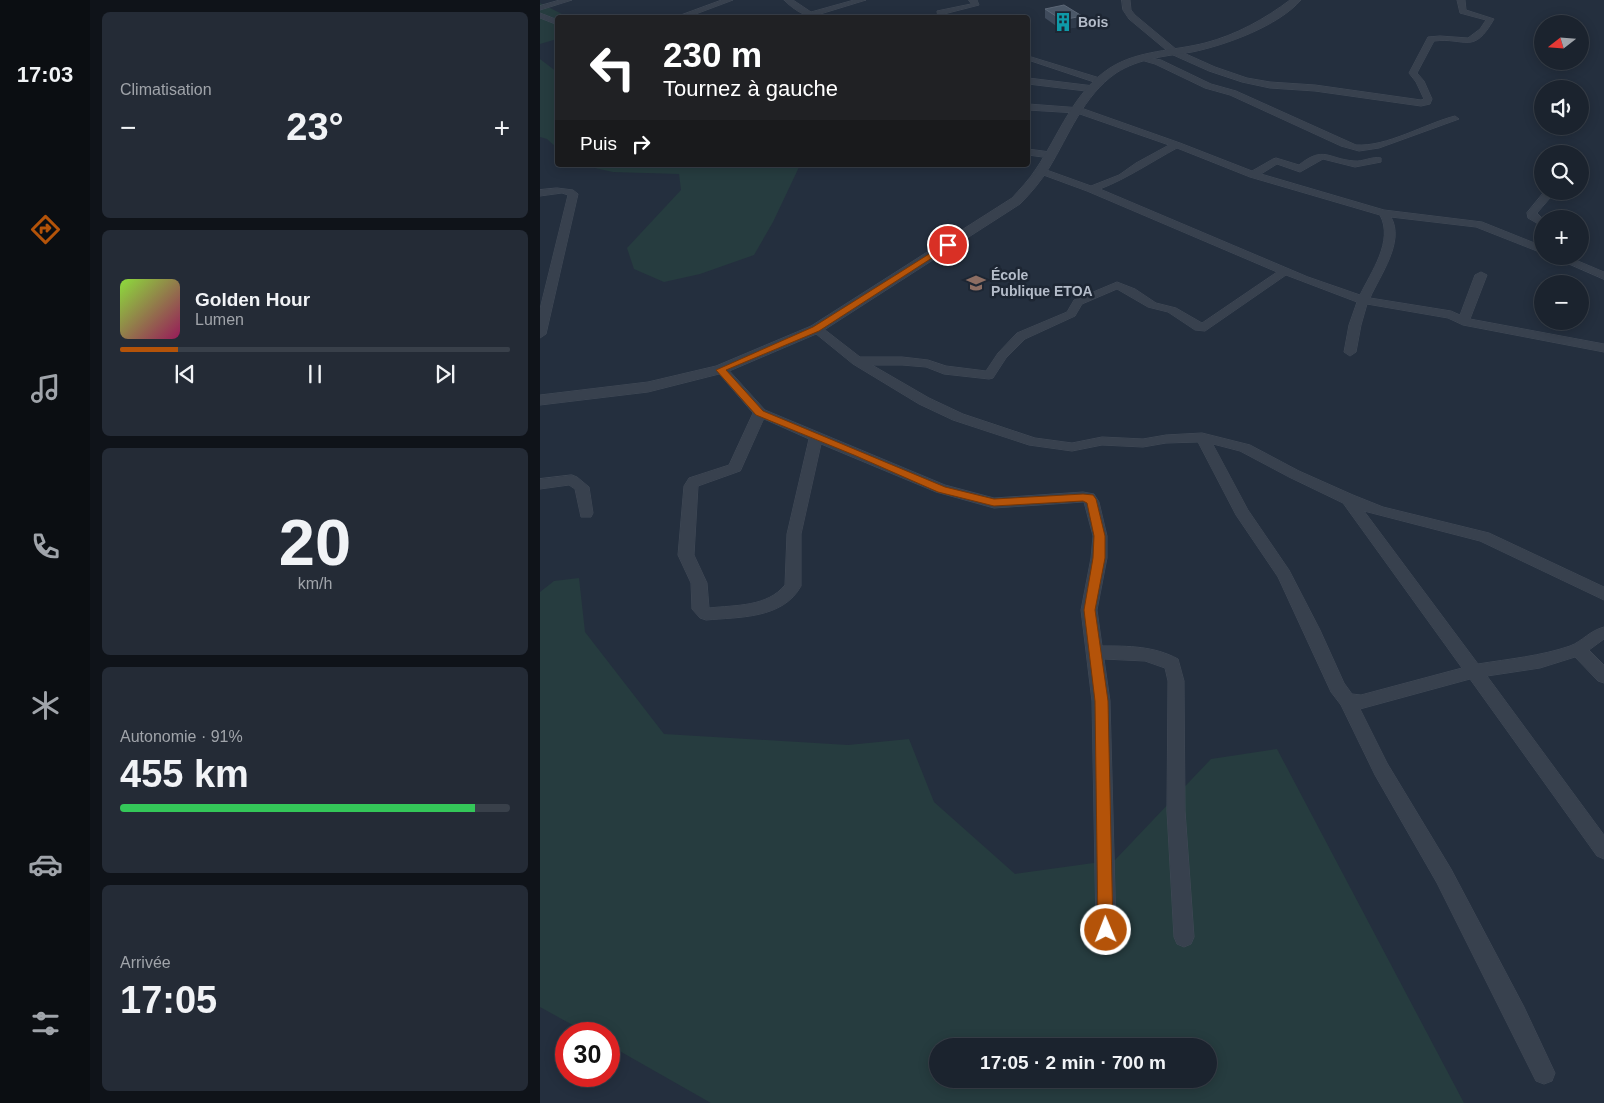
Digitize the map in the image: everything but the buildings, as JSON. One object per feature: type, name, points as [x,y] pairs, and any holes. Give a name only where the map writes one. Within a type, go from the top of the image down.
[{"type":"street","points":[[540,8],[568,0]]},
{"type":"street","points":[[685,15],[729,0]]},
{"type":"street","points":[[788,0],[813,15]]},
{"type":"street","points":[[818,15],[862,0]]},
{"type":"street","points":[[941,15],[940,13],[943,12],[975,5],[972,0]]},
{"type":"street","points":[[1126,0],[1127,10],[1132,17],[1174,52],[1212,69],[1257,83],[1316,88],[1421,103],[1427,102],[1428,99],[1420,81],[1413,73],[1430,45],[1431,39],[1466,42],[1481,32],[1490,18],[1463,11],[1460,0]]},
{"type":"street","points":[[540,400],[648,387],[720,370],[816,329],[1016,201],[1030,187],[1041,171],[1078,110],[1097,85],[1114,70],[1144,58],[1206,46],[1236,36],[1264,22],[1296,0]]},
{"type":"street","points":[[540,15],[555,22]]},
{"type":"street","points":[[1144,58],[1158,62],[1208,86],[1233,93],[1344,144],[1358,148],[1383,144],[1442,121],[1455,119]]},
{"type":"street","points":[[1030,59],[1097,85]]},
{"type":"street","points":[[1030,81],[1097,85]]},
{"type":"street","points":[[1030,107],[1078,110],[1177,145],[1253,175],[1362,208],[1384,213],[1478,224],[1534,247]]},
{"type":"street","points":[[1091,189],[1122,177],[1139,165],[1177,145]]},
{"type":"street","points":[[1030,152],[1050,155]]},
{"type":"street","points":[[1253,175],[1276,161],[1300,169],[1322,156],[1355,164],[1378,160]]},
{"type":"street","points":[[1041,171],[1091,189],[1286,271],[1363,300],[1451,315],[1463,321],[1604,348]]},
{"type":"street","points":[[540,193],[565,190],[571,191],[573,194],[540,334]]},
{"type":"street","points":[[1535,210],[1543,200]]},
{"type":"street","points":[[1350,352],[1355,324],[1363,300],[1391,233],[1390,224],[1384,213]]},
{"type":"street","points":[[1578,265],[1604,276]]},
{"type":"street","points":[[857,361],[902,360],[928,364],[944,370],[989,375],[1002,356],[1021,336],[1071,314],[1078,302],[1116,285],[1132,290],[1152,305],[1172,310],[1199,327],[1205,327],[1286,271]]},
{"type":"street","points":[[1463,321],[1481,276]]},
{"type":"street","points":[[816,329],[857,361],[924,401],[958,417],[1034,442],[1072,447],[1102,441],[1143,443],[1202,437],[1245,448],[1294,474],[1348,499],[1380,511],[1484,537],[1512,548],[1604,594]]},
{"type":"street","points":[[720,370],[760,413],[942,490],[994,503],[1089,498],[1092,502],[1100,536],[1099,558],[1090,610],[1101,701],[1106,930]]},
{"type":"street","points":[[760,413],[734,468],[694,481],[691,486],[686,555],[699,584],[700,609],[706,614],[756,609],[776,603],[789,593],[794,586],[794,534],[816,437]]},
{"type":"street","points":[[1202,437],[1238,502],[1241,511],[1284,574],[1312,630],[1337,687],[1347,700],[1381,769],[1444,876],[1544,1073]]},
{"type":"street","points":[[540,484],[572,480],[582,487],[586,513]]},
{"type":"street","points":[[1348,499],[1604,850]]},
{"type":"street","points":[[1347,700],[1362,702],[1383,698],[1474,671],[1540,661],[1578,650],[1597,635],[1604,633]]},
{"type":"street","points":[[1578,650],[1604,676]]},
{"type":"street","points":[[1094,652],[1139,654],[1164,658],[1172,664],[1176,681],[1176,811],[1184,937]]},
{"type":"green space","points":[[540,3],[564,15],[555,15],[555,40],[540,44]]},
{"type":"green space","points":[[540,59],[555,70],[555,146],[547,139],[540,137]]},
{"type":"green space","points":[[590,167],[799,167],[773,222],[754,255],[700,274],[664,282],[634,269],[627,248],[681,190],[679,174],[613,172]]},
{"type":"green space","points":[[579,578],[585,632],[664,734],[848,745],[909,739],[934,802],[1015,874],[1115,860],[1211,759],[1277,749],[1464,1103],[711,1103],[620,1051],[620,1022],[567,1022],[540,1007],[540,592],[554,581]]},
{"type":"place","name":"Bois","points":[[1063,22]]},
{"type":"place","name":"École Publique ETOA","points":[[976,283]]},
{"type":"route","points":[[948,245],[816,329],[720,370],[760,413],[942,490],[994,503],[1083,497],[1089,498],[1092,502],[1100,536],[1099,558],[1090,601],[1090,610],[1101,701],[1106,930]]}]
